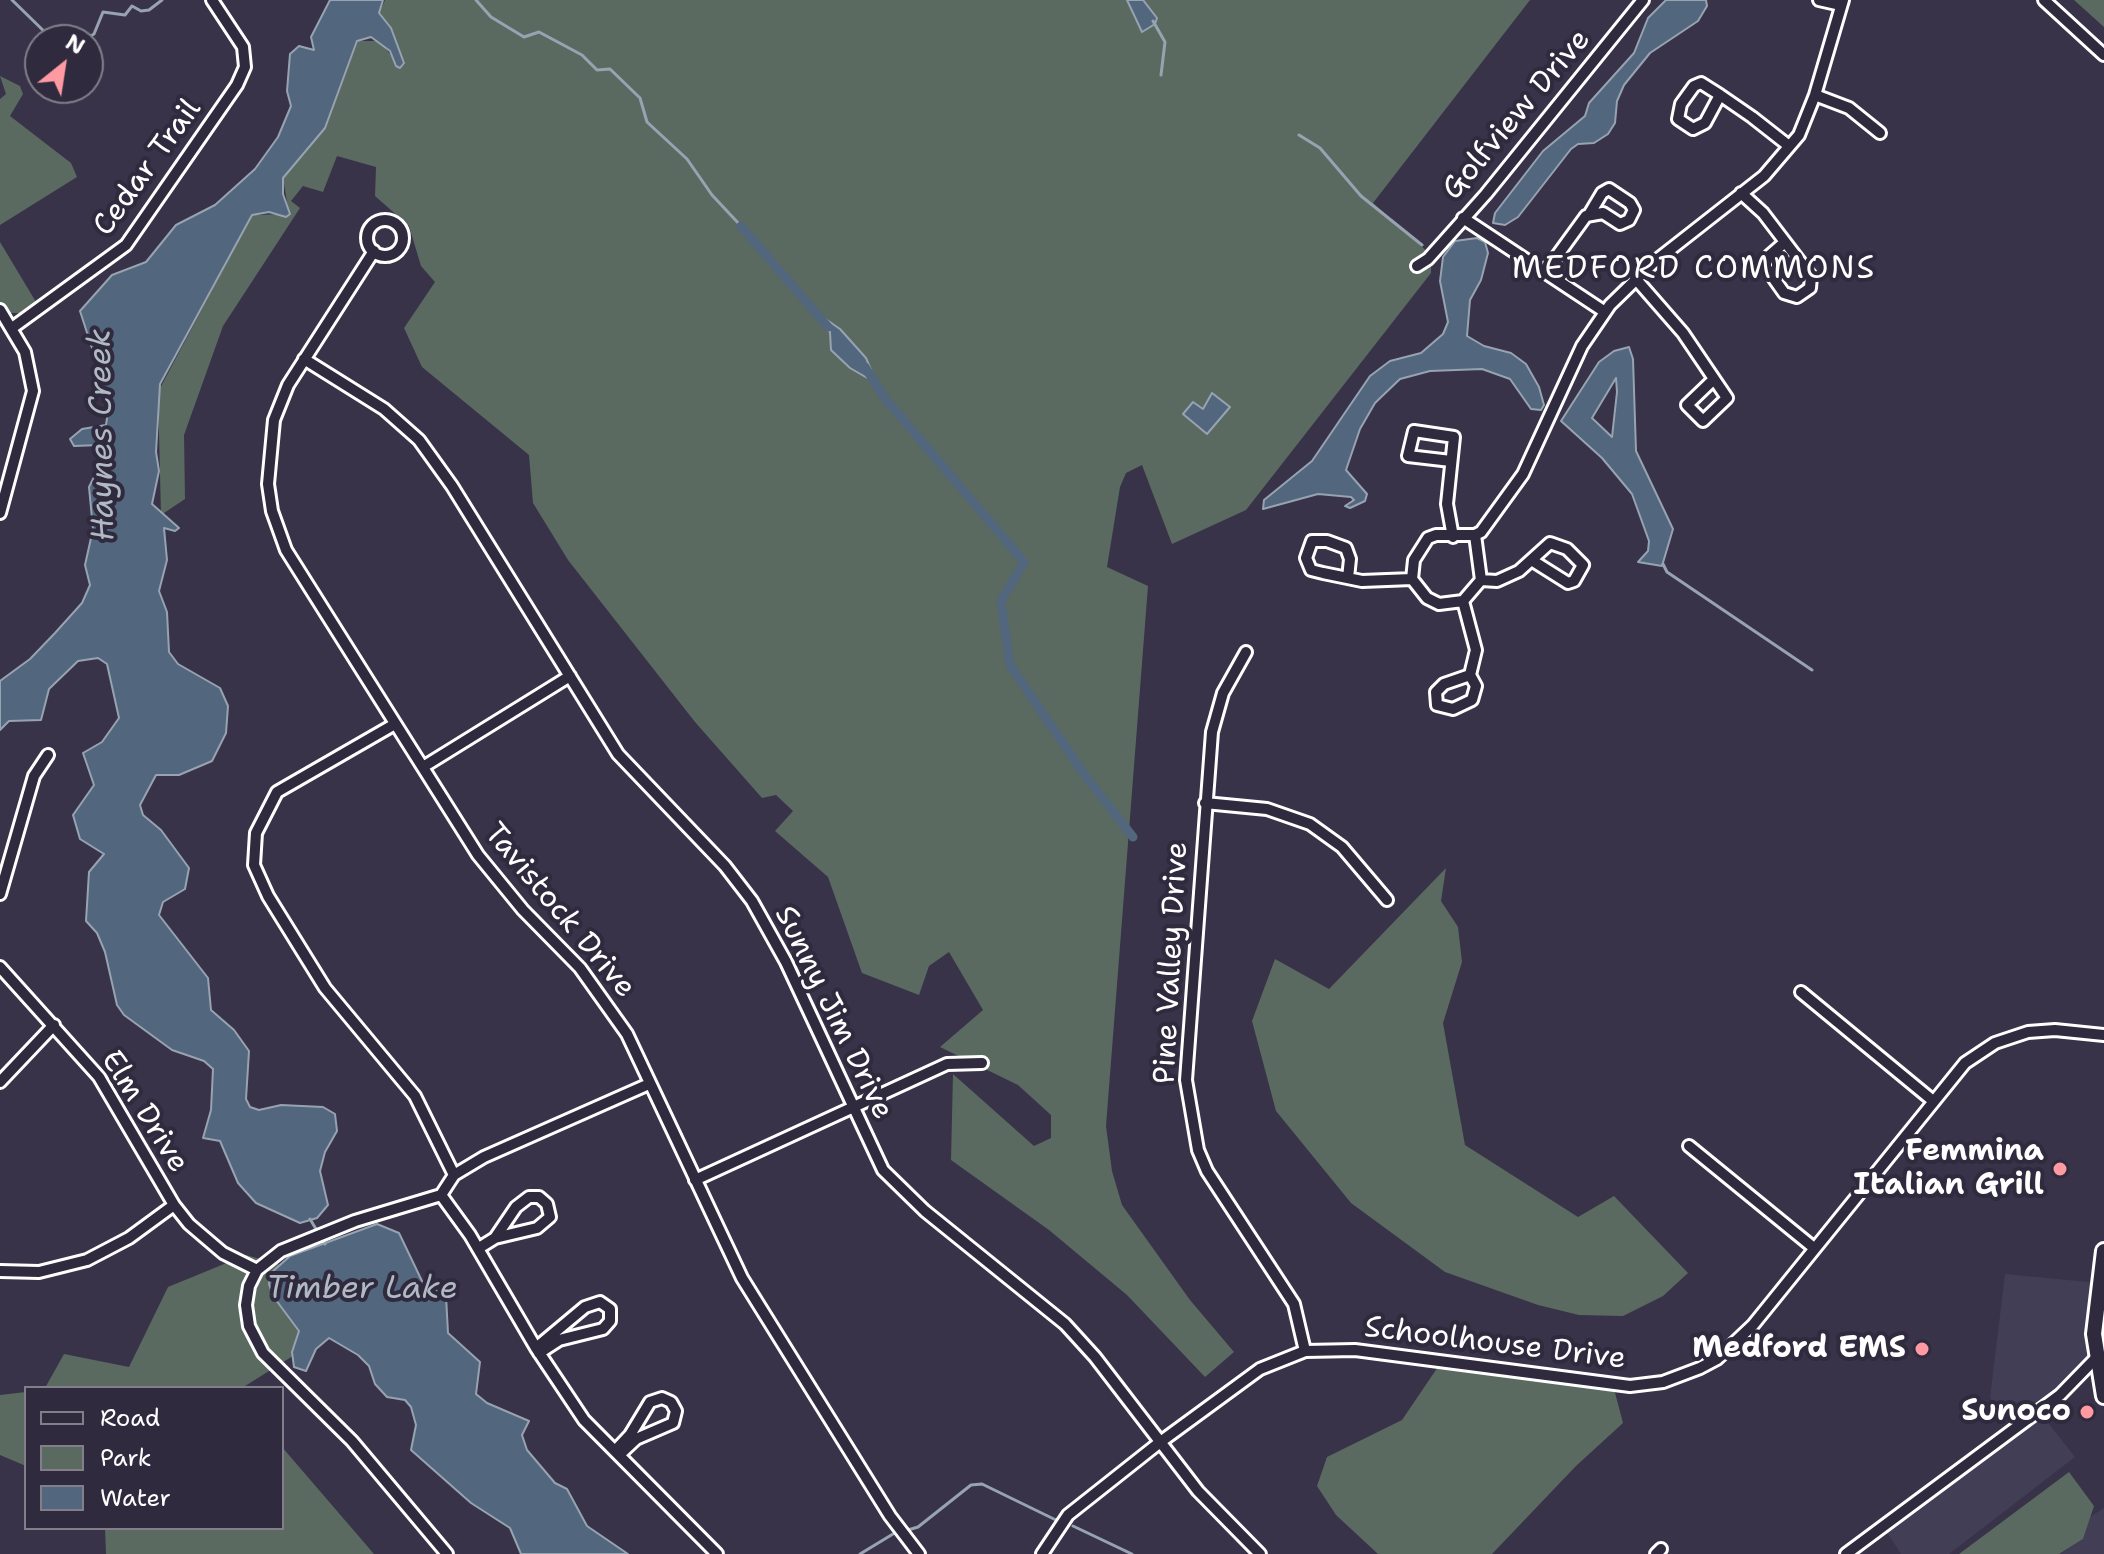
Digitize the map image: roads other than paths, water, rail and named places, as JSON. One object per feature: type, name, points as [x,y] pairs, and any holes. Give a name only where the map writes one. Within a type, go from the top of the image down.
[{"type":"main road","points":[[2104,1251],[2095,1317],[2104,1396]]},
{"type":"street","name":"Cedar Trail","points":[[12,328],[126,245],[237,85],[245,67],[243,47],[212,0]]},
{"type":"street","name":"Golfview Drive","points":[[1417,266],[1428,259],[1486,194],[1643,0]]},
{"type":"street","points":[[1475,535],[1481,580],[1463,601],[1438,603],[1427,598],[1412,579],[1414,560],[1428,538],[1481,532],[1523,474],[1582,346],[1605,312],[1635,278],[1764,176],[1799,135],[1815,95],[1842,2],[1819,0]]},
{"type":"street","points":[[2044,0],[2104,55]]},
{"type":"street","points":[[1720,95],[1705,123],[1693,129],[1678,119],[1681,104],[1694,86],[1701,83],[1720,95],[1789,146]]},
{"type":"street","points":[[1815,95],[1846,106],[1880,133]]},
{"type":"street","points":[[1741,193],[1763,213],[1785,242],[1813,284],[1797,297],[1784,293],[1765,266],[1769,256],[1785,242]]},
{"type":"street","points":[[1546,271],[1582,219],[1590,213]]},
{"type":"street","points":[[1463,218],[1605,312]]},
{"type":"street","name":"Tavistock Drive","points":[[374,251],[288,385],[271,433],[267,470],[272,511],[293,562],[493,876],[580,968],[627,1034],[749,1291],[890,1516],[919,1554]]},
{"type":"street","points":[[1635,278],[1683,333],[1713,380]]},
{"type":"street","points":[[0,310],[27,360],[33,391],[0,513]]},
{"type":"street","name":"Sunny Jim Drive","points":[[304,359],[384,409],[419,440],[452,486],[618,754],[725,866],[760,913],[852,1108],[891,1179],[1065,1324],[1095,1357],[1198,1491],[1260,1554]]},
{"type":"street","points":[[1451,461],[1408,456],[1414,431],[1454,437],[1447,510],[1453,537]]},
{"type":"street","points":[[1348,578],[1350,559],[1346,548],[1319,539],[1312,541],[1306,558],[1311,570],[1348,578],[1377,582],[1412,579]]},
{"type":"street","points":[[1481,580],[1500,580],[1533,561],[1545,546],[1558,543],[1580,559],[1583,565],[1574,581],[1568,583],[1533,561]]},
{"type":"street","points":[[1463,601],[1476,650],[1470,675]]},
{"type":"street","name":"Pine Valley Drive","points":[[1246,652],[1216,711],[1205,803],[1186,1068],[1189,1103],[1207,1171],[1294,1304],[1305,1351]]},
{"type":"street","points":[[423,767],[570,676]]},
{"type":"street","points":[[395,724],[277,792],[259,825],[253,850],[263,886],[318,978],[346,1016],[408,1086],[454,1175]]},
{"type":"street","points":[[0,894],[34,776],[48,755]]},
{"type":"street","points":[[1205,803],[1267,809],[1310,824],[1342,847],[1387,900]]},
{"type":"street","name":"Elm Drive","points":[[0,967],[99,1077],[174,1205],[189,1224],[223,1253],[257,1270]]},
{"type":"street","points":[[1801,992],[1932,1100]]},
{"type":"street","points":[[0,1082],[54,1025]]},
{"type":"street","name":"Schoolhouse Drive","points":[[1042,1554],[1068,1515],[1159,1443],[1260,1369],[1305,1351],[1363,1351],[1597,1384],[1663,1382],[1700,1368],[1730,1348],[1753,1325],[1965,1063],[2012,1036],[2055,1030],[2104,1035]]},
{"type":"street","points":[[695,1180],[947,1064],[982,1063]]},
{"type":"street","points":[[447,1554],[343,1431],[263,1353],[247,1316],[247,1296],[257,1270],[273,1256],[301,1242],[404,1204],[441,1195],[454,1175],[531,1134],[649,1084]]},
{"type":"street","points":[[1689,1146],[1814,1248]]},
{"type":"street","points":[[441,1195],[479,1248],[537,1350],[584,1420],[717,1554]]},
{"type":"street","points":[[479,1248],[495,1238],[537,1228],[550,1217],[547,1204],[539,1197],[529,1197],[516,1207],[495,1238]]},
{"type":"street","points":[[0,1271],[39,1272],[87,1260],[129,1238],[174,1205]]},
{"type":"street","points":[[600,1302],[610,1309],[610,1321],[603,1329],[559,1340],[537,1350],[585,1307],[600,1302]]},
{"type":"street","points":[[1846,1554],[2060,1395],[2100,1355]]},
{"type":"street","points":[[662,1398],[671,1402],[676,1411],[673,1423],[636,1439],[617,1453],[650,1402],[662,1398]]},
{"type":"water","name":"Haynes Creek","points":[[330,0],[383,0],[379,13],[391,28],[404,63],[400,68],[396,66],[390,51],[371,37],[357,41],[325,128],[283,178],[283,194],[290,214],[286,217],[269,212],[252,215],[160,384],[156,452],[159,471],[152,504],[179,528],[175,531],[164,528],[167,560],[159,591],[167,612],[169,652],[178,664],[220,688],[228,706],[226,733],[212,761],[179,775],[156,775],[140,805],[143,815],[161,830],[189,868],[185,889],[163,902],[159,915],[208,978],[211,1010],[234,1030],[249,1051],[246,1099],[250,1107],[259,1110],[281,1105],[323,1107],[335,1114],[337,1131],[325,1152],[320,1171],[328,1205],[317,1218],[300,1223],[256,1203],[238,1183],[220,1141],[203,1138],[211,1110],[213,1069],[204,1061],[172,1050],[124,1015],[117,1005],[105,952],[97,933],[86,921],[89,872],[104,854],[80,839],[73,815],[94,785],[83,753],[102,742],[119,718],[107,664],[98,658],[78,661],[49,689],[41,720],[9,721],[0,730],[0,681],[30,659],[55,633],[82,603],[90,585],[85,565],[93,529],[89,487],[107,451],[100,445],[74,446],[70,439],[82,429],[106,425],[108,411],[102,379],[80,311],[112,275],[146,262],[176,225],[215,205],[255,169],[278,137],[291,106],[287,91],[290,54],[299,46],[314,50],[311,37]]},
{"type":"water","points":[[1127,0],[1143,0],[1157,18],[1155,24],[1142,32]]},
{"type":"water","points":[[1666,0],[1706,0],[1707,6],[1698,21],[1650,53],[1624,85],[1617,101],[1615,123],[1608,134],[1594,143],[1578,144],[1571,149],[1518,217],[1505,225],[1493,223],[1495,213],[1543,151],[1585,116],[1589,103],[1634,53],[1648,18]]},
{"type":"water","points":[[1477,238],[1485,242],[1488,253],[1481,280],[1470,300],[1467,336],[1484,346],[1511,353],[1526,364],[1539,387],[1544,405],[1541,410],[1531,409],[1510,379],[1482,369],[1430,371],[1400,379],[1375,403],[1360,429],[1346,470],[1367,494],[1365,501],[1350,508],[1345,506],[1354,500],[1351,497],[1318,494],[1263,509],[1264,500],[1312,461],[1370,376],[1390,361],[1421,353],[1443,334],[1448,322],[1440,281],[1443,257],[1455,241]]},
{"type":"water","points":[[824,318],[840,329],[866,358],[874,377],[869,379],[850,368],[831,350],[830,332],[820,322]]},
{"type":"water","points":[[1629,347],[1633,359],[1636,451],[1673,529],[1662,566],[1638,562],[1648,551],[1649,541],[1632,494],[1602,458],[1561,421],[1599,362],[1614,351]],"holes":[[[1616,378],[1612,437],[1592,418]]]},
{"type":"water","points":[[1212,393],[1230,407],[1207,434],[1183,414],[1193,402],[1203,409]]},
{"type":"water","name":"Timber Lake","points":[[377,1224],[399,1233],[422,1281],[446,1296],[448,1333],[480,1362],[476,1394],[487,1403],[529,1421],[522,1435],[527,1450],[555,1483],[567,1489],[587,1526],[628,1554],[521,1554],[510,1528],[471,1503],[411,1450],[416,1425],[411,1407],[405,1400],[387,1397],[375,1384],[369,1366],[358,1355],[329,1338],[316,1349],[306,1371],[294,1367],[292,1352],[299,1331],[273,1296],[269,1284],[271,1273],[290,1256]]},
{"type":"waterway","points":[[12,0],[37,24]]},
{"type":"waterway","points":[[98,24],[103,12],[125,15],[132,6],[141,11],[149,10],[162,0]]},
{"type":"waterway","points":[[476,0],[491,17],[524,37],[539,32],[582,55],[597,70],[610,69],[640,98],[647,122],[687,159],[712,195],[741,226]]},
{"type":"waterway","points":[[1153,21],[1165,42],[1161,75]]},
{"type":"waterway","points":[[1299,135],[1320,148],[1361,196],[1422,245]]},
{"type":"waterway","points":[[741,226],[828,327]]},
{"type":"waterway","points":[[865,367],[884,397],[1024,562],[1001,601],[1010,665],[1084,774],[1133,837]]},
{"type":"waterway","points":[[1663,564],[1667,572],[1812,670]]},
{"type":"waterway","points":[[310,1219],[325,1244]]},
{"type":"waterway","points":[[908,1530],[918,1527],[971,1485],[982,1484],[1058,1521]]},
{"type":"waterway","points":[[1073,1526],[1132,1554]]},
{"type":"waterway","points":[[860,1554],[893,1534]]},
{"type":"place","name":"Femmina Italian Grill","points":[[2060,1169]]},
{"type":"place","name":"Medford EMS","points":[[1922,1349]]},
{"type":"place","name":"Sunoco","points":[[2087,1412]]},
{"type":"district","name":"MEDFORD COMMONS","points":[[1694,270]]}]
